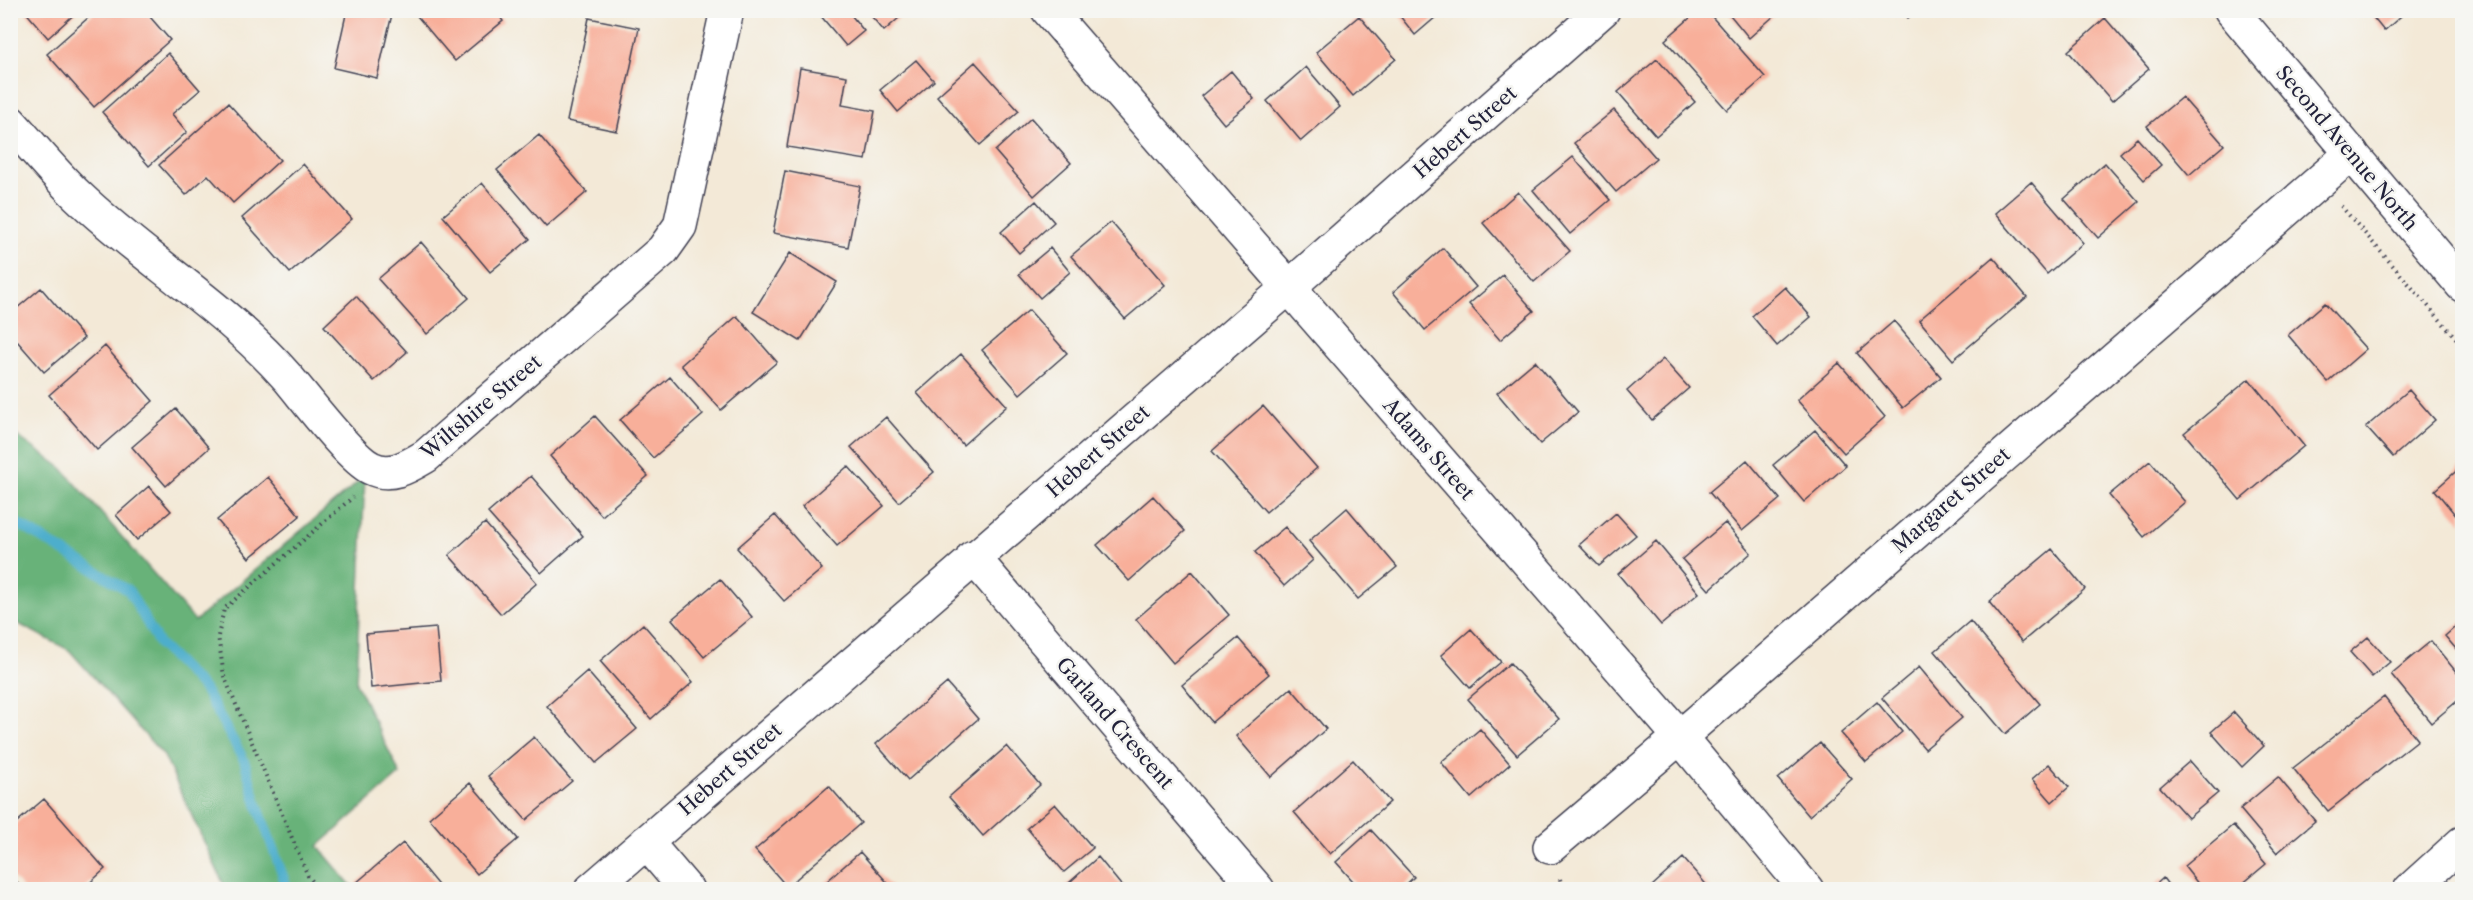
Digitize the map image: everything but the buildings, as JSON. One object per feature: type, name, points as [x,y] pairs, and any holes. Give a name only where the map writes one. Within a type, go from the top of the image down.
[{"type":"street","name":"Wiltshire Street","points":[[383,471],[404,468],[426,456],[663,250],[680,226],[727,10]]},
{"type":"street","name":"Adams Street","points":[[1048,10],[1680,737],[1808,890]]},
{"type":"street","name":"Hebert Street","points":[[591,890],[973,557],[1289,287],[1603,10]]},
{"type":"street","name":"Second Avenue North","points":[[2231,10],[2463,285]]},
{"type":"street","points":[[10,122],[79,197],[240,328],[284,374],[354,455],[370,468],[383,471]]},
{"type":"street","name":"Margaret Street","points":[[1550,847],[1680,737],[2352,153]]},
{"type":"street","name":"Garland Crescent","points":[[973,557],[1258,890]]},
{"type":"street","points":[[646,842],[687,890]]},
{"type":"street","points":[[2410,890],[2463,843]]},
{"type":"path","points":[[2319,181],[2463,345]]},
{"type":"path","points":[[320,890],[308,876],[224,676],[218,636],[224,609],[383,471]]},
{"type":"green space","points":[[10,431],[62,468],[195,621],[365,476],[356,683],[400,774],[318,846],[354,889],[226,889],[164,756],[69,650],[11,620]]},
{"type":"waterway","points":[[10,519],[129,591],[159,644],[204,689],[244,760],[288,890]]}]
